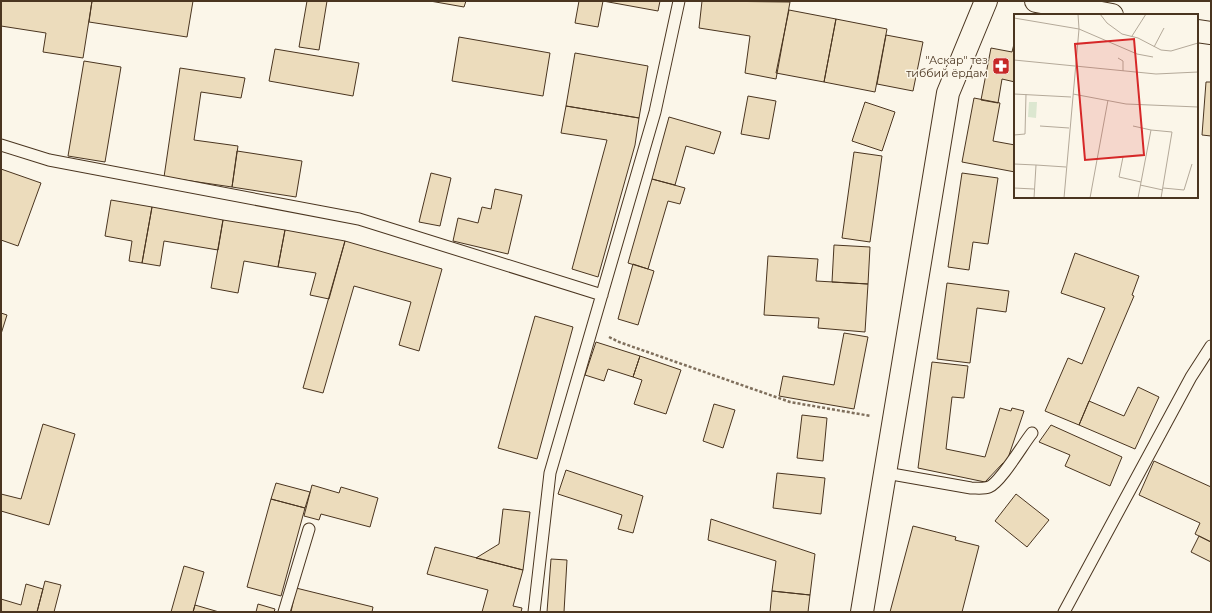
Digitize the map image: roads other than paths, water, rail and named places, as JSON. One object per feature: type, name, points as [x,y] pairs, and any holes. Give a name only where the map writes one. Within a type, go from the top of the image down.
[{"type":"street","points":[[862,612],[948,93],[986,1]]},
{"type":"street","points":[[1036,1],[1107,14]]},
{"type":"street","points":[[1198,31],[1211,33]]},
{"type":"lane","points":[[534,612],[550,473],[655,112],[679,1]]},
{"type":"lane","points":[[1,145],[49,160],[359,219],[602,295]]},
{"type":"lane","points":[[1064,612],[1191,377],[1211,346]]},
{"type":"lane","points":[[886,474],[971,488],[991,486],[1003,474],[1032,433]]},
{"type":"lane","points":[[284,612],[309,529]]},
{"type":"place","name":"\"Аскар\" тез тиббий ёрдам","points":[[1001,66]]}]
